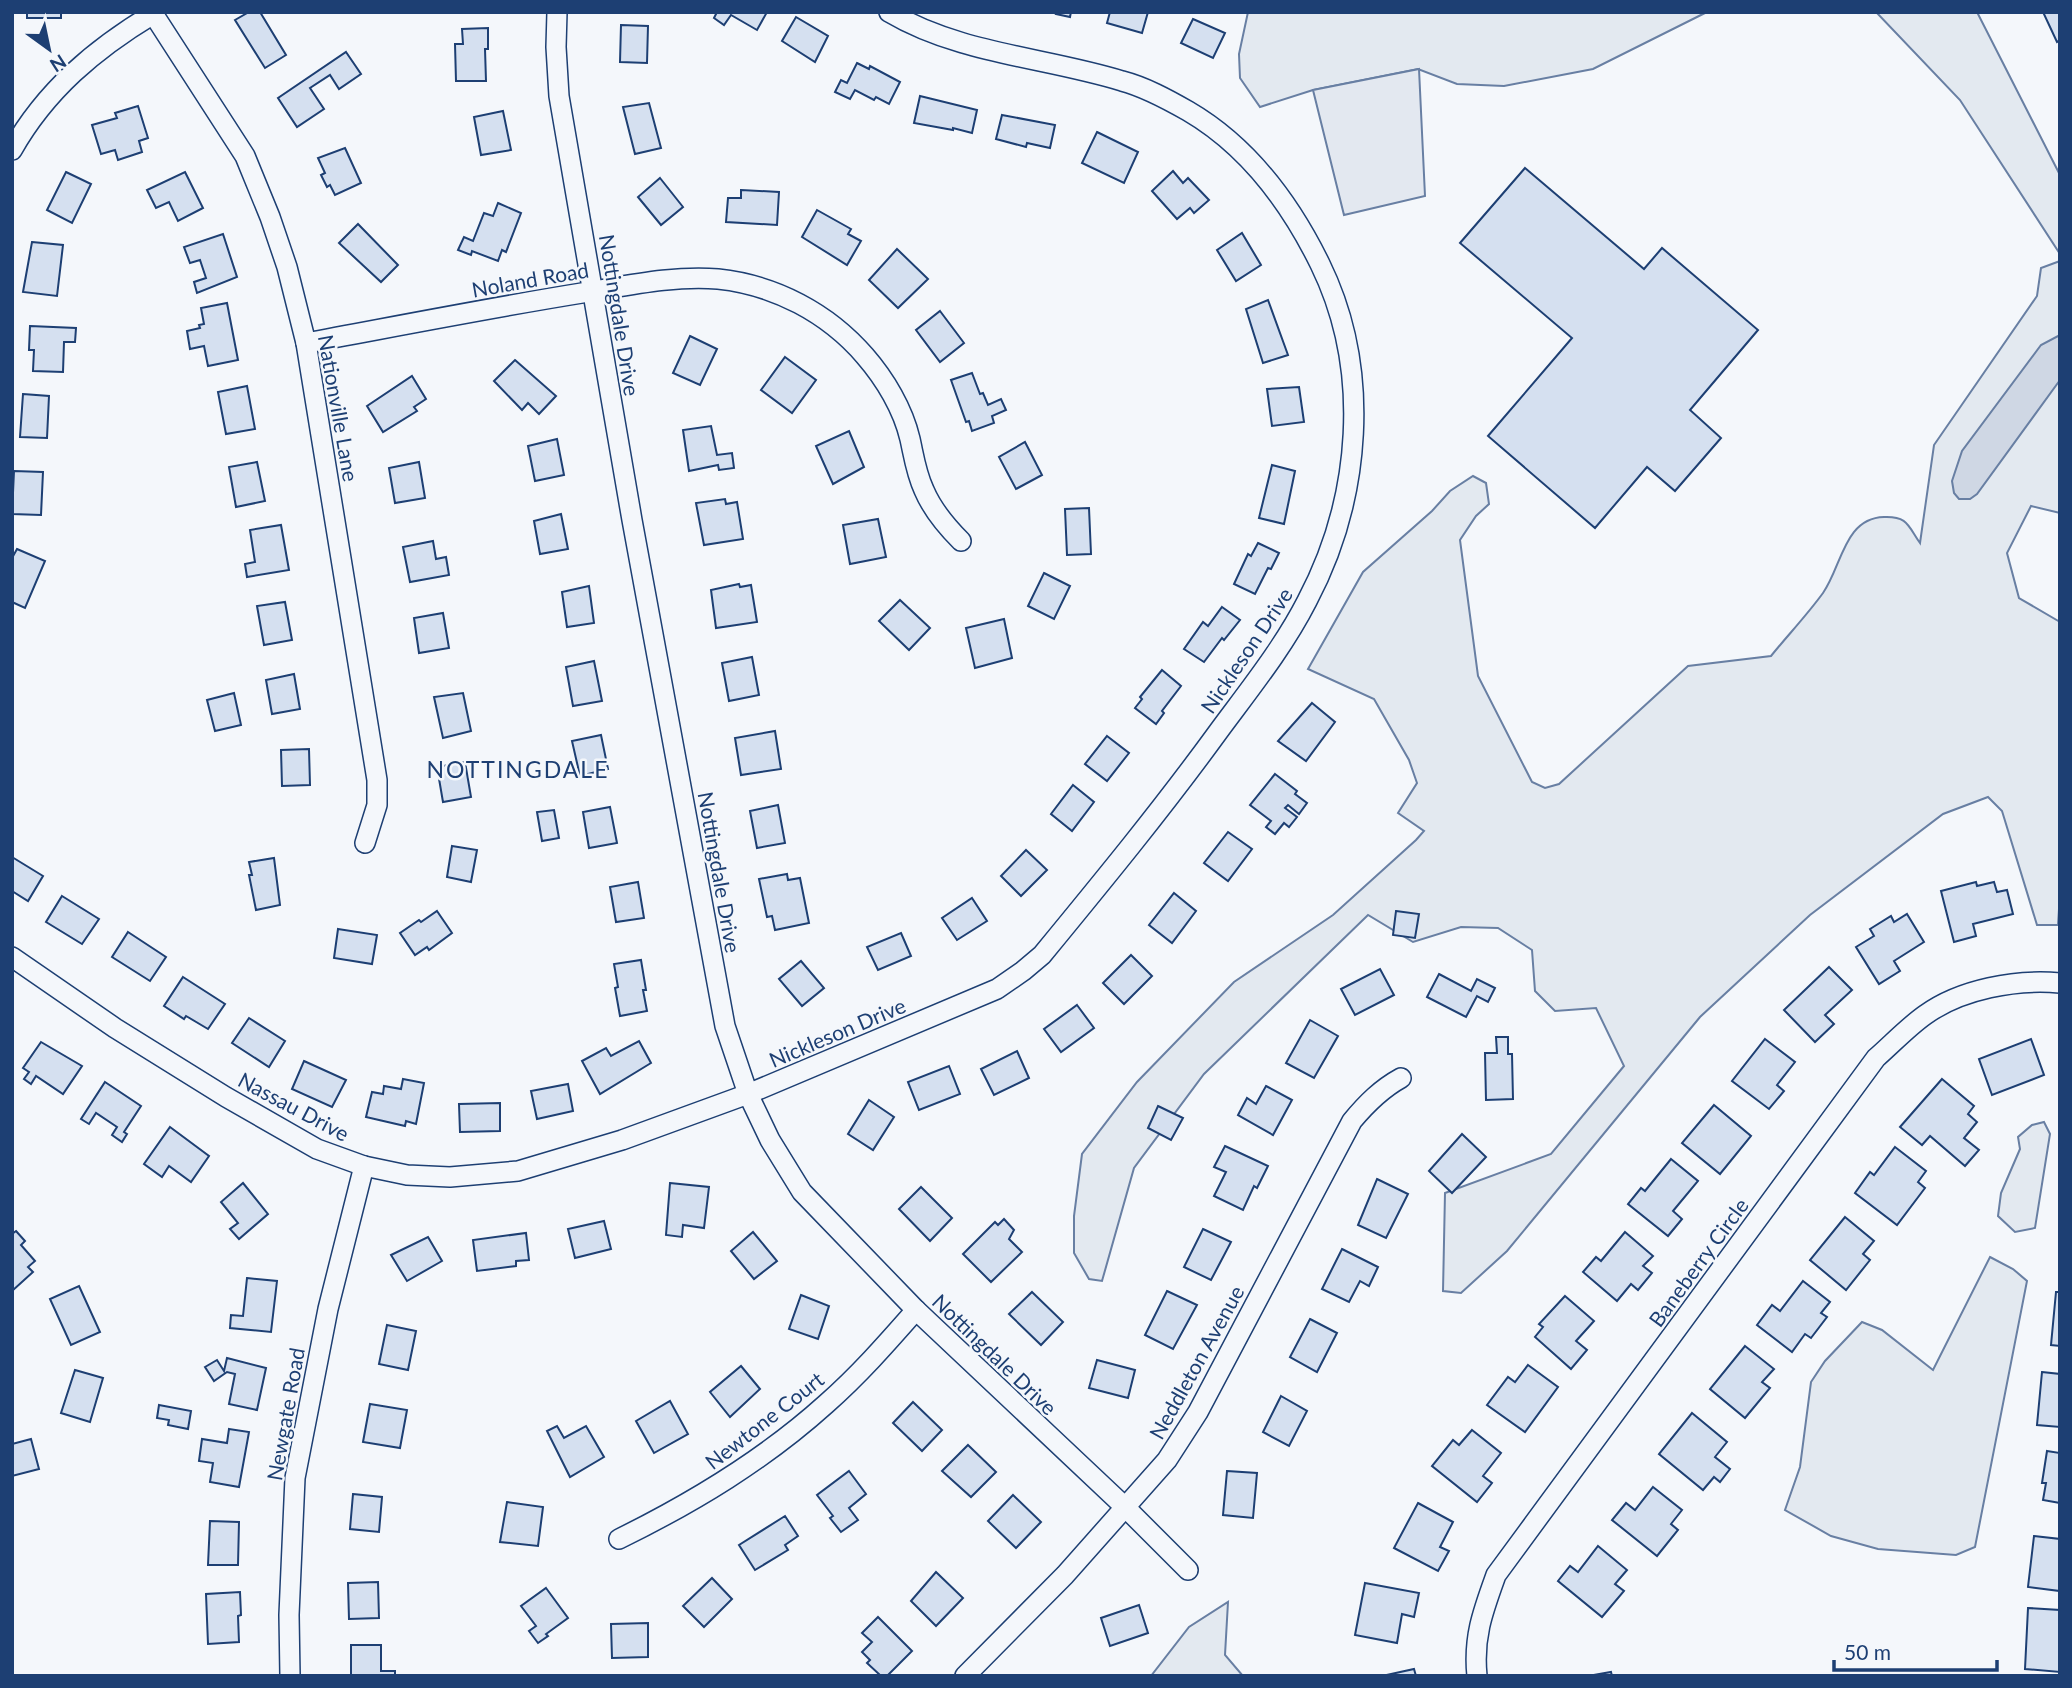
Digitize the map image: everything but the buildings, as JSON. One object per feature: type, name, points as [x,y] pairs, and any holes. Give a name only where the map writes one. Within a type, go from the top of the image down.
[{"type":"street","name":"Nottingdale Drive","points":[[557,12],[559,96],[632,520],[724,1026],[748,1094],[770,1140],[802,1192],[916,1310],[1188,1570]]},
{"type":"street","name":"Nickleson Drive","points":[[748,1094],[998,989],[1042,955],[1194,766],[1283,642],[1323,569],[1340,517],[1350,472],[1354,400],[1348,348],[1339,314],[1324,273],[1305,234],[1287,205],[1255,166],[1213,128],[1154,93],[1123,81],[961,43],[922,29],[888,12]]},
{"type":"street","points":[[12,150],[53,92],[83,62],[153,13]]},
{"type":"street","name":"Nationville Lane","points":[[153,13],[245,156],[287,267],[306,343],[377,780],[377,805],[365,843]]},
{"type":"street","name":"Noland Road","points":[[306,343],[685,278],[719,279],[752,285],[784,296],[814,312],[841,332],[865,356],[898,406],[924,491],[935,511],[961,541]]},
{"type":"street","name":"Nassau Drive","points":[[12,957],[116,1028],[317,1150],[365,1166],[407,1175],[450,1177],[518,1171],[622,1140],[748,1094]]},
{"type":"street","name":"Baneberry Circle","points":[[1477,1676],[1475,1653],[1480,1619],[1496,1575],[1877,1058],[1925,1015],[1952,1000],[2001,985],[2060,983]]},
{"type":"street","name":"Neddleton Avenue","points":[[965,1676],[1066,1575],[1167,1460],[1198,1412],[1352,1121],[1369,1100],[1401,1078]]},
{"type":"street","name":"Newgate Road","points":[[290,1676],[289,1615],[295,1478],[328,1309],[365,1166]]},
{"type":"street","name":"Newtone Court","points":[[620,1539],[678,1510],[776,1446],[873,1359],[916,1310]]},
{"type":"shaded area","points":[[1248,12],[1707,12],[1593,69],[1504,86],[1457,84],[1418,69],[1313,90],[1260,107],[1240,78],[1239,54]]},
{"type":"shaded area","points":[[1876,12],[1977,12],[2060,175],[2060,254],[1960,100]]},
{"type":"shaded area","points":[[1419,69],[1425,196],[1344,215],[1313,90]]},
{"type":"shaded area","points":[[2060,261],[2060,513],[2031,506],[2007,553],[2019,598],[2060,622],[2058,925],[2037,925],[2002,811],[1988,797],[1943,814],[1810,915],[1700,1017],[1507,1251],[1461,1293],[1443,1291],[1445,1193],[1551,1154],[1624,1066],[1596,1008],[1555,1011],[1535,991],[1532,950],[1498,928],[1461,927],[1413,942],[1368,915],[1204,1074],[1134,1168],[1102,1281],[1089,1279],[1074,1253],[1074,1216],[1082,1154],[1137,1082],[1234,982],[1333,915],[1424,831],[1398,813],[1417,783],[1409,760],[1374,699],[1308,669],[1363,572],[1432,511],[1450,491],[1473,476],[1486,483],[1489,504],[1476,516],[1460,540],[1478,676],[1532,782],[1545,788],[1559,784],[1688,666],[1771,656],[1823,593],[1852,534],[1860,526],[1871,519],[1898,518],[1906,523],[1920,543],[1934,445],[2037,296],[2041,268]]},
{"type":"shaded area","points":[[2060,335],[2060,380],[1977,494],[1970,499],[1959,499],[1954,493],[1952,481],[1962,451],[2041,345]]},
{"type":"shaded area","points":[[2044,1122],[2050,1134],[2035,1228],[2015,1232],[1998,1216],[2001,1193],[2020,1149],[2018,1137],[2032,1125]]},
{"type":"shaded area","points":[[1990,1257],[2013,1269],[2027,1281],[1975,1547],[1956,1555],[1878,1549],[1831,1536],[1785,1510],[1800,1467],[1811,1382],[1825,1361],[1862,1322],[1882,1330],[1933,1370]]},
{"type":"shaded area","points":[[1228,1602],[1225,1655],[1243,1676],[1151,1676],[1189,1627]]},
{"type":"district","name":"NOTTINGDALE","points":[[518,769]]}]
